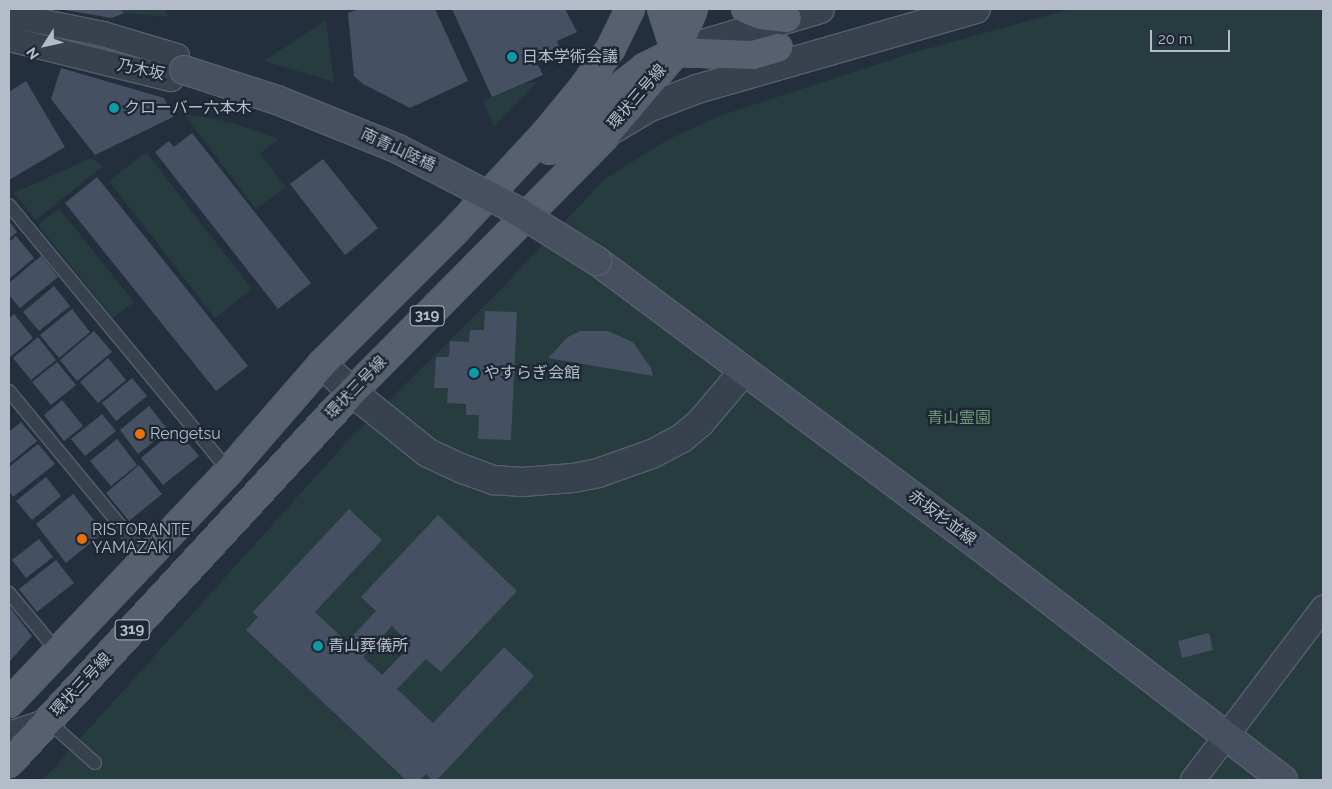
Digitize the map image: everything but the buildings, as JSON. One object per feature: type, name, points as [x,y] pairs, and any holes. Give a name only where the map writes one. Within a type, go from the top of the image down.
[{"type":"main road","name":"319","points":[[9,703],[229,471],[322,364],[454,232],[546,133],[584,88],[611,48],[630,9]]},
{"type":"main road","points":[[662,9],[676,52]]},
{"type":"main road","name":"環状三号線","points":[[9,763],[352,392],[603,138],[676,52],[693,9]]},
{"type":"main road","points":[[746,9],[761,15],[787,18]]},
{"type":"main road","points":[[454,232],[464,228],[644,68],[676,52],[753,55],[778,48]]},
{"type":"main road","name":"南青山陸橋","points":[[184,70],[277,100],[398,149],[514,209],[597,261]]},
{"type":"main road","name":"赤坂杉並線","points":[[597,261],[978,545],[1283,780]]},
{"type":"street","points":[[676,52],[820,9]]},
{"type":"street","points":[[778,48],[893,15],[925,9]]},
{"type":"street","points":[[603,138],[626,120],[673,97],[976,9]]},
{"type":"street","name":"乃木坂","points":[[9,15],[103,34],[177,56],[171,79],[9,39]]},
{"type":"street","points":[[322,364],[352,392],[428,453],[463,470],[494,480],[522,482],[573,478],[598,473],[652,454],[682,438],[700,423],[744,371]]},
{"type":"street","points":[[1193,780],[1323,608]]},
{"type":"street","points":[[9,734],[48,721]]},
{"type":"lane","points":[[9,205],[229,471]]},
{"type":"lane","points":[[9,391],[147,558]]},
{"type":"lane","points":[[9,592],[58,652]]},
{"type":"lane","points":[[48,721],[95,763]]},
{"type":"green space","points":[[121,9],[165,9],[170,17],[124,13]]},
{"type":"green space","name":"青山霊園","points":[[1071,9],[1323,9],[1323,780],[43,780],[345,444],[501,289],[605,179],[667,140],[722,115],[912,53]]},
{"type":"green space","points":[[326,20],[334,82],[264,61]]},
{"type":"green space","points":[[525,83],[536,83],[494,127],[483,101]]},
{"type":"green space","points":[[183,113],[233,123],[279,139],[260,153],[286,187],[256,209]]},
{"type":"green space","points":[[146,152],[252,289],[215,318],[109,181]]},
{"type":"green space","points":[[91,158],[103,166],[36,220],[14,193]]},
{"type":"green space","points":[[59,208],[134,302],[113,318],[38,225]]},
{"type":"tunnel","points":[[9,27],[116,51],[184,70]]},
{"type":"place","name":"日本学術会議","points":[[512,57]]},
{"type":"place","name":"クローバー六本木","points":[[114,108]]},
{"type":"place","name":"やすらぎ会館","points":[[474,373]]},
{"type":"place","name":"Rengetsu","points":[[140,434]]},
{"type":"place","name":"RISTORANTE YAMAZAKI","points":[[82,539]]},
{"type":"place","name":"青山葬儀所","points":[[318,646]]}]
